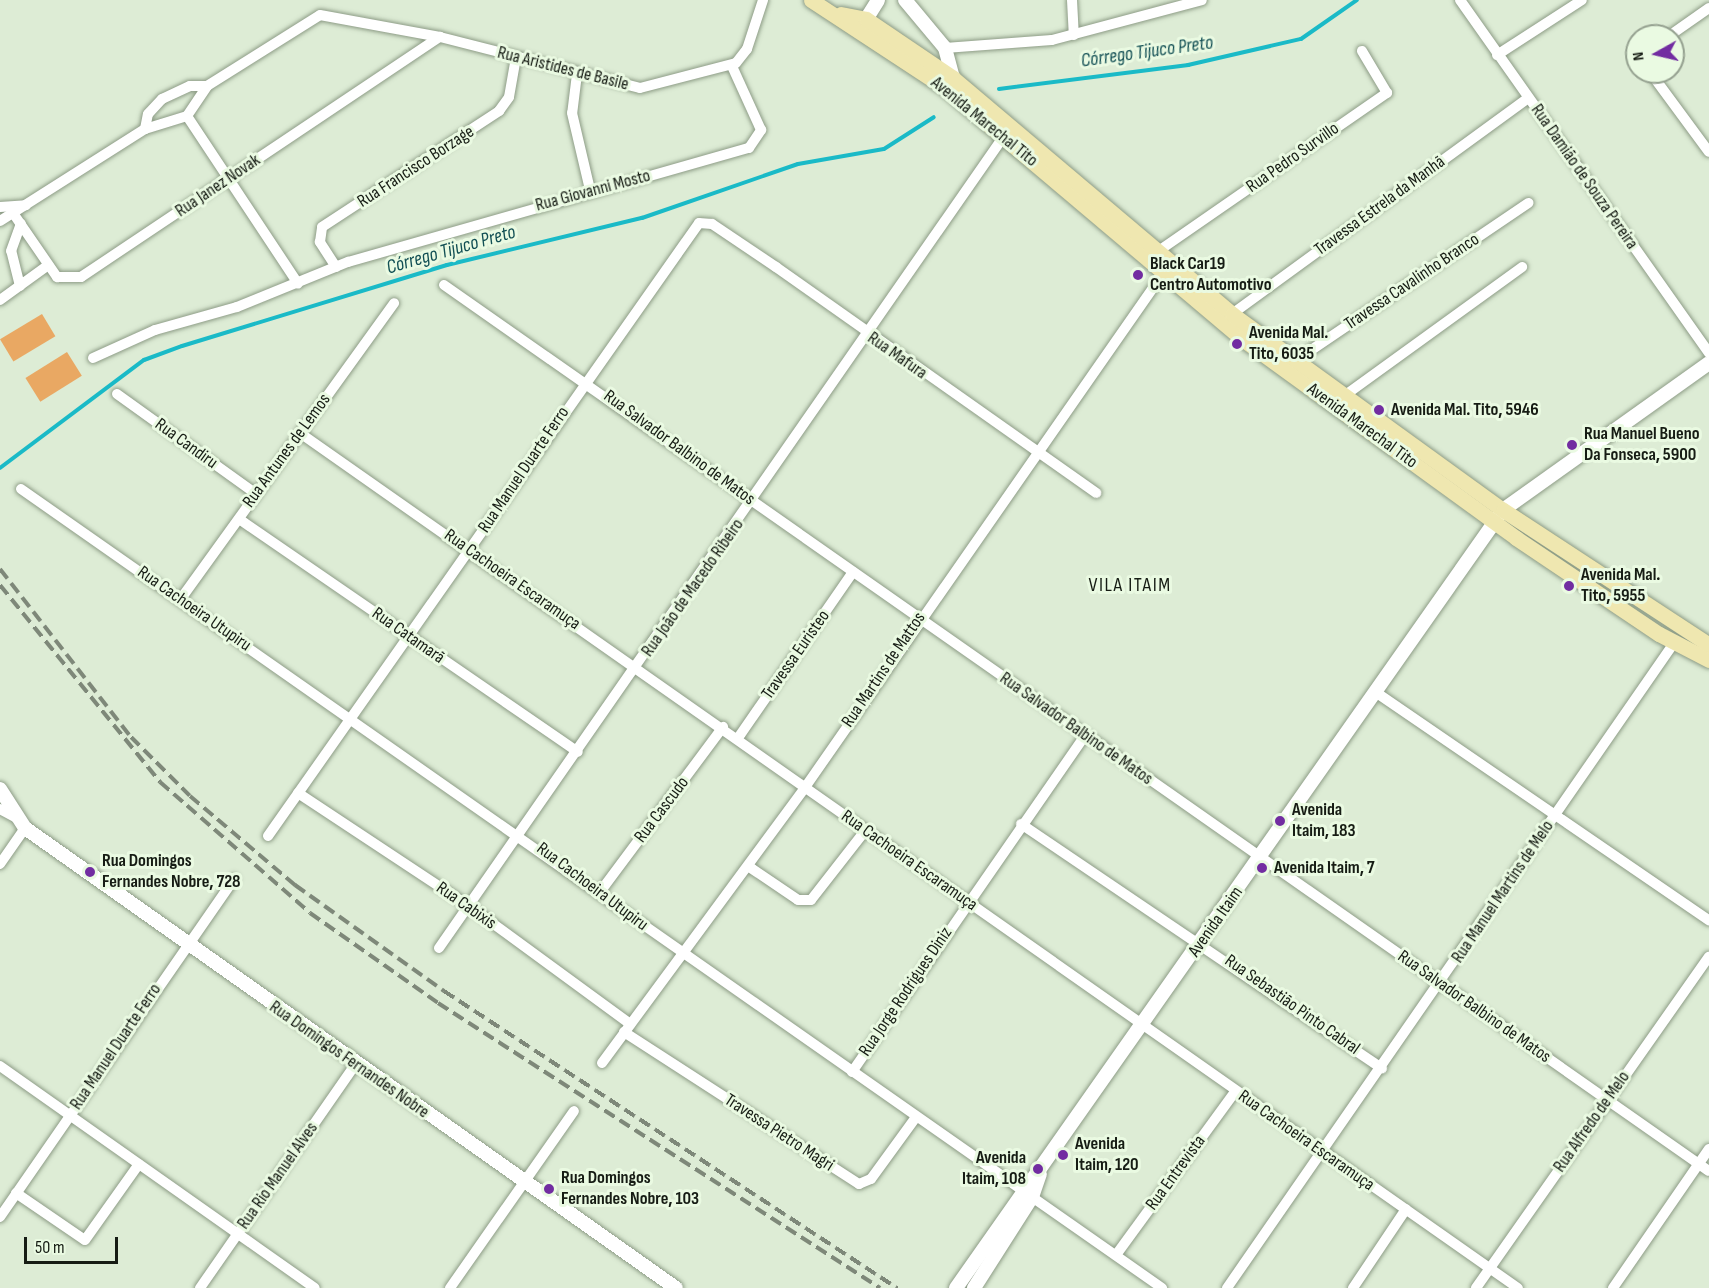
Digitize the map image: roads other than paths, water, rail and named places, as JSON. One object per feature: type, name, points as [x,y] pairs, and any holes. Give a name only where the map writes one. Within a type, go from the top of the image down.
[{"type":"main road","name":"Avenida Marechal Tito","points":[[811,0],[835,12],[870,14],[953,78],[1232,314],[1344,396],[1499,516],[1709,645]]},
{"type":"main road","name":"Avenida Marechal Tito","points":[[870,14],[1162,275],[1241,338],[1499,516],[1674,642],[1709,660]]},
{"type":"street","points":[[732,66],[747,49],[763,0]]},
{"type":"street","points":[[870,14],[889,0]]},
{"type":"street","points":[[906,0],[945,48],[953,78]]},
{"type":"street","points":[[1072,0],[1074,35]]},
{"type":"street","points":[[945,48],[1016,45],[1074,35],[1202,0]]},
{"type":"street","name":"Rua Damião de Souza Pereira","points":[[1460,0],[1709,353]]},
{"type":"street","points":[[1497,55],[1581,0]]},
{"type":"street","points":[[1685,25],[1709,8]]},
{"type":"street","name":"Rua Aristides de Basile","points":[[207,86],[320,15],[440,37],[577,74],[640,88],[732,66]]},
{"type":"street","name":"Rua Janez Novak","points":[[47,266],[62,279],[81,277],[440,37]]},
{"type":"street","name":"Rua Pedro Survillo","points":[[1157,252],[1387,93],[1362,51]]},
{"type":"street","name":"Rua Francisco Borzage","points":[[336,267],[320,242],[322,227],[499,111],[509,96],[516,58]]},
{"type":"street","name":"Rua Giovanni Mosto","points":[[93,358],[155,330],[298,284],[336,267],[758,142],[758,120],[732,66]]},
{"type":"street","points":[[577,74],[572,113],[590,190]]},
{"type":"street","points":[[1659,84],[1709,152]]},
{"type":"street","points":[[145,129],[148,114],[162,99],[190,86],[207,86]]},
{"type":"street","points":[[0,221],[145,129],[187,116],[207,86]]},
{"type":"street","name":"Travessa Estrela da Manhã","points":[[1232,314],[1528,98]]},
{"type":"street","points":[[187,116],[298,284]]},
{"type":"street","name":"Rua João de Macedo Ribeiro","points":[[439,948],[753,502],[1005,136]]},
{"type":"street","name":"Travessa Cavalinho Branco","points":[[1296,361],[1528,203]]},
{"type":"street","points":[[0,207],[26,205]]},
{"type":"street","points":[[0,300],[47,266],[13,213]]},
{"type":"street","name":"Rua Mafura","points":[[699,223],[712,224],[867,335],[1096,493]]},
{"type":"street","name":"Rua Manuel Duarte Ferro","points":[[268,836],[585,381],[699,223]]},
{"type":"street","points":[[20,286],[11,251],[21,224]]},
{"type":"street","points":[[1344,396],[1522,267]]},
{"type":"street","name":"Rua Martins de Mattos","points":[[602,1063],[806,786],[918,618],[1162,275]]},
{"type":"street","name":"Rua Salvador Balbino de Matos","points":[[444,285],[585,381],[1085,736],[1709,1171]]},
{"type":"street","name":"Rua Antunes de Lemos","points":[[180,600],[394,303]]},
{"type":"street","name":"Avenida Itaim","points":[[956,1288],[1007,1210],[1026,1193],[1143,1028],[1374,691],[1499,516],[1709,363]]},
{"type":"street","name":"Rua Candiru","points":[[117,394],[256,494]]},
{"type":"street","name":"Rua Cachoeira Escaramuça","points":[[300,433],[723,727],[865,831],[1143,1028],[1518,1288]]},
{"type":"street","name":"Rua Cachoeira Utupiru","points":[[21,489],[520,834],[682,954],[1162,1288]]},
{"type":"street","name":"Rua Catamarã","points":[[239,519],[578,752]]},
{"type":"street","name":"Travessa Euristeo","points":[[738,738],[853,572]]},
{"type":"street","name":"Rua Manuel Martins de Melo","points":[[1227,1288],[1441,983],[1674,642]]},
{"type":"street","points":[[1374,691],[1709,920]]},
{"type":"street","name":"Rua Cascudo","points":[[600,892],[723,727]]},
{"type":"street","name":"Rua Jorge Rodrigues Diniz","points":[[852,1072],[966,902],[1085,736]]},
{"type":"street","name":"Rua Domingos Fernandes Nobre","points":[[0,789],[15,817],[25,828],[184,946],[676,1288]]},
{"type":"street","name":"Rua Cabixis","points":[[298,793],[469,906],[627,1028]]},
{"type":"street","points":[[0,809],[15,817]]},
{"type":"street","name":"Rua Sebastião Pinto Cabral","points":[[1021,824],[1382,1068]]},
{"type":"street","points":[[0,864],[25,828]]},
{"type":"street","points":[[748,866],[798,900],[811,900],[865,831]]},
{"type":"street","name":"Rua Manuel Duarte Ferro","points":[[0,1217],[184,946],[234,879]]},
{"type":"street","name":"Rua Alfredo de Melo","points":[[1476,1288],[1709,957]]},
{"type":"street","name":"Travessa Pietro Magri","points":[[627,1028],[859,1184],[871,1179],[916,1117]]},
{"type":"street","name":"Rua Rio Manuel Alves","points":[[200,1288],[355,1065]]},
{"type":"street","points":[[0,1066],[315,1288]]},
{"type":"street","name":"Rua Entrevista","points":[[1116,1255],[1235,1092]]},
{"type":"street","points":[[450,1288],[523,1180],[574,1111]]},
{"type":"street","points":[[1613,1288],[1709,1149]]},
{"type":"street","points":[[16,1193],[85,1240],[139,1164]]},
{"type":"street","name":"Avenida Itaim","points":[[974,1288],[1017,1221],[1026,1193]]},
{"type":"street","points":[[1353,1288],[1406,1209]]},
{"type":"waterway","name":"Córrego Tijuco Preto","points":[[999,89],[1188,65],[1301,39],[1357,0]]},
{"type":"waterway","name":"Córrego Tijuco Preto","points":[[0,468],[144,360],[182,346],[447,265],[642,218],[798,164],[884,149],[934,117]]},
{"type":"railway","points":[[0,569],[131,737],[190,796],[295,885],[444,991],[897,1288]]},
{"type":"railway","points":[[0,585],[160,782],[310,913],[438,1003],[880,1288]]},
{"type":"place","name":"Black Car19 Centro Automotivo","points":[[1138,275]]},
{"type":"place","name":"Avenida Mal. Tito, 6035","points":[[1237,344]]},
{"type":"place","name":"Avenida Mal. Tito, 5946","points":[[1379,410]]},
{"type":"place","name":"Rua Manuel Bueno Da Fonseca, 5900","points":[[1572,445]]},
{"type":"place","name":"Avenida Mal. Tito, 5955","points":[[1569,586]]},
{"type":"place","name":"Avenida Itaim, 183","points":[[1280,821]]},
{"type":"place","name":"Avenida Itaim, 7","points":[[1262,868]]},
{"type":"place","name":"Rua Domingos Fernandes Nobre, 728","points":[[90,872]]},
{"type":"place","name":"Avenida Itaim, 120","points":[[1063,1155]]},
{"type":"place","name":"Avenida Itaim, 108","points":[[1038,1169]]},
{"type":"place","name":"Rua Domingos Fernandes Nobre, 103","points":[[549,1189]]},
{"type":"district","name":"VILA ITAIM","points":[[1130,585]]}]
